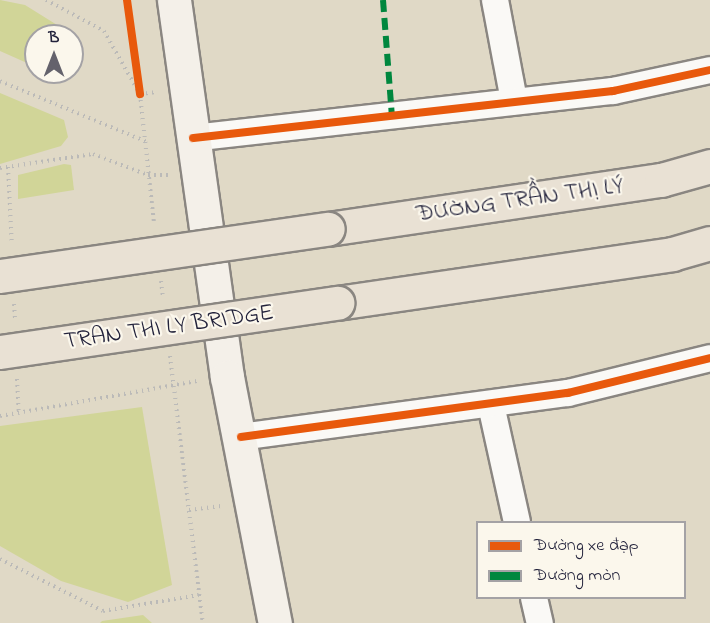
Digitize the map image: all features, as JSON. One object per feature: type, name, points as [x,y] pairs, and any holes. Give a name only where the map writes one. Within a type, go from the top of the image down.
[{"type":"main road","points":[[174,0],[227,376],[241,437],[275,623]]},
{"type":"main road","name":"ĐƯỜNG TRẦN THỊ LÝ","points":[[0,276],[661,180],[710,166]]},
{"type":"main road","name":"TRAN THI LY BRIDGE","points":[[0,352],[672,254],[710,243]]},
{"type":"street","points":[[495,0],[514,101]]},
{"type":"street","points":[[193,138],[613,91],[710,70]]},
{"type":"street","points":[[241,437],[490,405],[710,358]]},
{"type":"street","points":[[490,405],[517,521]]},
{"type":"street","points":[[534,599],[540,623]]},
{"type":"path","points":[[46,0],[104,31],[140,94]]},
{"type":"path","points":[[135,59],[147,142],[148,175],[155,233]]},
{"type":"path","points":[[0,81],[147,142]]},
{"type":"path","points":[[0,168],[93,154],[148,175]]},
{"type":"path","points":[[159,268],[164,303]]},
{"type":"path","points":[[169,349],[203,623]]},
{"type":"path","points":[[0,416],[227,376]]},
{"type":"path","points":[[0,559],[103,611],[199,595]]},
{"type":"green space","points":[[0,0],[25,5],[56,24],[24,24],[24,62],[0,51]]},
{"type":"green space","points":[[0,93],[64,120],[68,137],[61,146],[0,164]]},
{"type":"green space","points":[[64,164],[71,165],[74,190],[18,199],[18,175]]},
{"type":"green space","points":[[142,407],[172,585],[128,602],[61,581],[0,546],[0,426]]},
{"type":"green space","points":[[143,615],[152,623],[100,623],[102,621]]},
{"type":"marked path","points":[[383,0],[392,117]]},
{"type":"cycle path","points":[[127,0],[140,94]]},
{"type":"cycle path","points":[[193,138],[613,91],[710,70]]},
{"type":"cycle path","points":[[241,437],[568,393],[710,358]]}]
